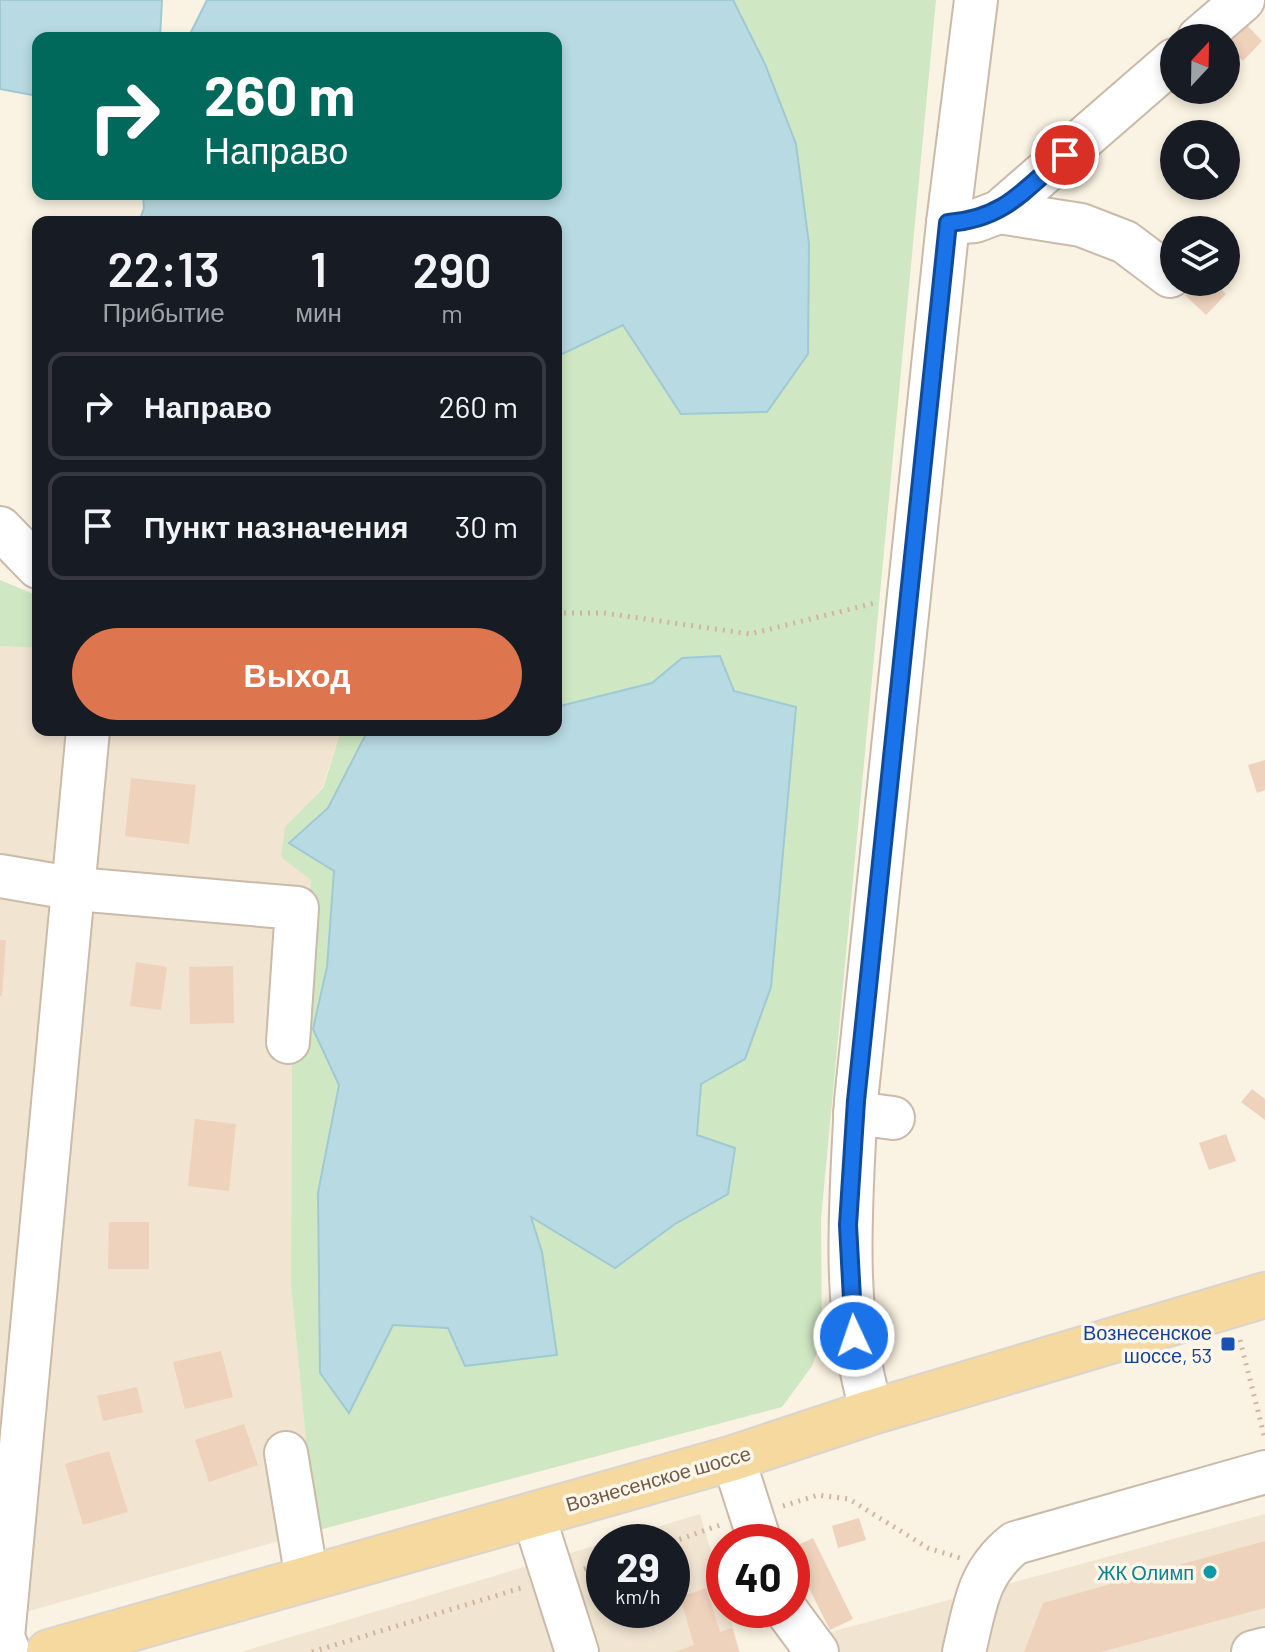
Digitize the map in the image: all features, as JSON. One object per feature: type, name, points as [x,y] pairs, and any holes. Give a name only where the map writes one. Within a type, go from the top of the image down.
[{"type":"main road","name":"Вознесенское шоссе","points":[[49,1652],[733,1458],[872,1412],[1265,1295]]},
{"type":"street","points":[[872,1412],[854,1336],[848,1225],[874,1115],[908,603],[948,223],[976,0]]},
{"type":"street","points":[[1215,24],[1243,0]]},
{"type":"street","points":[[948,223],[975,221],[999,212],[1160,72]]},
{"type":"street","points":[[999,212],[1081,225],[1125,242],[1160,268]]},
{"type":"street","points":[[0,528],[32,561]]},
{"type":"street","points":[[9,1652],[3,1637],[76,889],[88,736]]},
{"type":"street","points":[[0,876],[76,889],[297,908],[288,1042]]},
{"type":"street","points":[[286,1453],[307,1579]]},
{"type":"street","points":[[733,1458],[753,1524]]},
{"type":"street","points":[[964,1652],[976,1599],[993,1560],[1015,1543],[1265,1472]]},
{"type":"street","points":[[533,1514],[556,1578],[577,1652]]},
{"type":"street","points":[[799,1628],[817,1652]]},
{"type":"street","points":[[1253,1652],[1265,1649]]},
{"type":"path","points":[[562,613],[604,613],[750,634],[870,603],[908,603]]},
{"type":"path","points":[[1240,1340],[1265,1439]]},
{"type":"path","points":[[764,1524],[818,1495],[849,1499],[928,1548],[990,1568]]},
{"type":"path","points":[[312,1652],[586,1569]]},
{"type":"shaded area","points":[[0,646],[32,648],[32,736],[339,736],[322,788],[286,827],[311,879],[292,1057],[291,1286],[315,1531],[0,1619]]},
{"type":"shaded area","points":[[700,1514],[706,1535],[706,1628],[733,1628],[740,1652],[241,1652],[586,1548],[586,1628],[690,1628],[690,1524],[667,1524]]},
{"type":"shaded area","points":[[1265,1514],[1265,1652],[833,1652],[820,1635]]},
{"type":"green space","points":[[733,0],[936,0],[821,1219],[822,1340],[812,1366],[782,1407],[315,1531],[291,1286],[292,1057],[311,880],[281,857],[285,827],[323,788],[339,736],[365,736],[328,808],[289,843],[334,870],[327,967],[313,1029],[339,1085],[318,1193],[320,1373],[349,1412],[392,1325],[448,1328],[542,1252],[531,1216],[675,1224],[728,1194],[697,1136],[701,1083],[771,987],[796,708],[734,691],[682,658],[652,683],[562,706],[562,354],[623,325],[681,414],[765,64]]},
{"type":"green space","points":[[0,580],[32,593],[32,648],[0,646]]},
{"type":"water","points":[[0,0],[162,0],[160,32],[32,32],[32,95],[0,89]]},
{"type":"water","points":[[207,0],[733,0],[765,64],[796,144],[809,244],[808,354],[767,412],[681,414],[623,325],[562,354],[562,216],[141,216],[143,200],[562,200],[562,32],[191,32]]},
{"type":"water","points":[[720,656],[734,691],[796,707],[771,987],[745,1059],[701,1084],[697,1135],[735,1148],[728,1194],[675,1224],[615,1268],[531,1217],[542,1252],[557,1355],[465,1366],[448,1328],[393,1325],[349,1413],[320,1373],[318,1193],[339,1085],[313,1029],[327,967],[334,871],[289,843],[328,808],[365,736],[562,736],[562,706],[652,683],[682,658]]},
{"type":"building","points":[[1242,20],[1262,41],[1243,61],[1240,58],[1238,24]]},
{"type":"building","points":[[1186,296],[1224,296],[1206,315]]},
{"type":"building","points":[[1265,760],[1265,790],[1257,793],[1248,765]]},
{"type":"building","points":[[131,778],[196,785],[189,844],[125,836]]},
{"type":"building","points":[[0,940],[6,940],[2,996],[0,996]]},
{"type":"building","points":[[136,962],[167,967],[161,1010],[130,1006]]},
{"type":"building","points":[[233,966],[234,1023],[190,1024],[189,967]]},
{"type":"building","points":[[1252,1089],[1265,1099],[1265,1120],[1241,1102]]},
{"type":"building","points":[[195,1119],[236,1124],[229,1191],[188,1186]]},
{"type":"building","points":[[1226,1134],[1236,1161],[1209,1170],[1199,1143]]},
{"type":"building","points":[[109,1222],[149,1222],[149,1269],[108,1269]]},
{"type":"building","points":[[221,1351],[233,1397],[185,1409],[173,1362]]},
{"type":"building","points":[[137,1387],[143,1412],[103,1421],[97,1396]]},
{"type":"building","points":[[244,1424],[258,1465],[209,1482],[195,1440]]},
{"type":"building","points":[[109,1451],[128,1512],[83,1525],[65,1464]]},
{"type":"building","points":[[859,1518],[866,1540],[838,1548],[832,1526]]},
{"type":"building","points":[[813,1538],[853,1619],[830,1630],[810,1590],[810,1539]]},
{"type":"building","name":"ЖК Олимп","points":[[1265,1541],[1265,1608],[1101,1652],[1024,1652],[1043,1603]]},
{"type":"building","points":[[706,1588],[706,1628],[719,1628],[720,1632],[732,1628],[739,1652],[675,1652],[694,1645],[689,1628],[690,1594]]},
{"type":"place","name":"Вознесенское шоссе, 53","points":[[1228,1344]]},
{"type":"place","name":"ЖК Олимп","points":[[1210,1572]]},
{"type":"route","points":[[854,1336],[848,1225],[856,1101],[948,223],[975,221],[999,212],[1065,155]]}]
